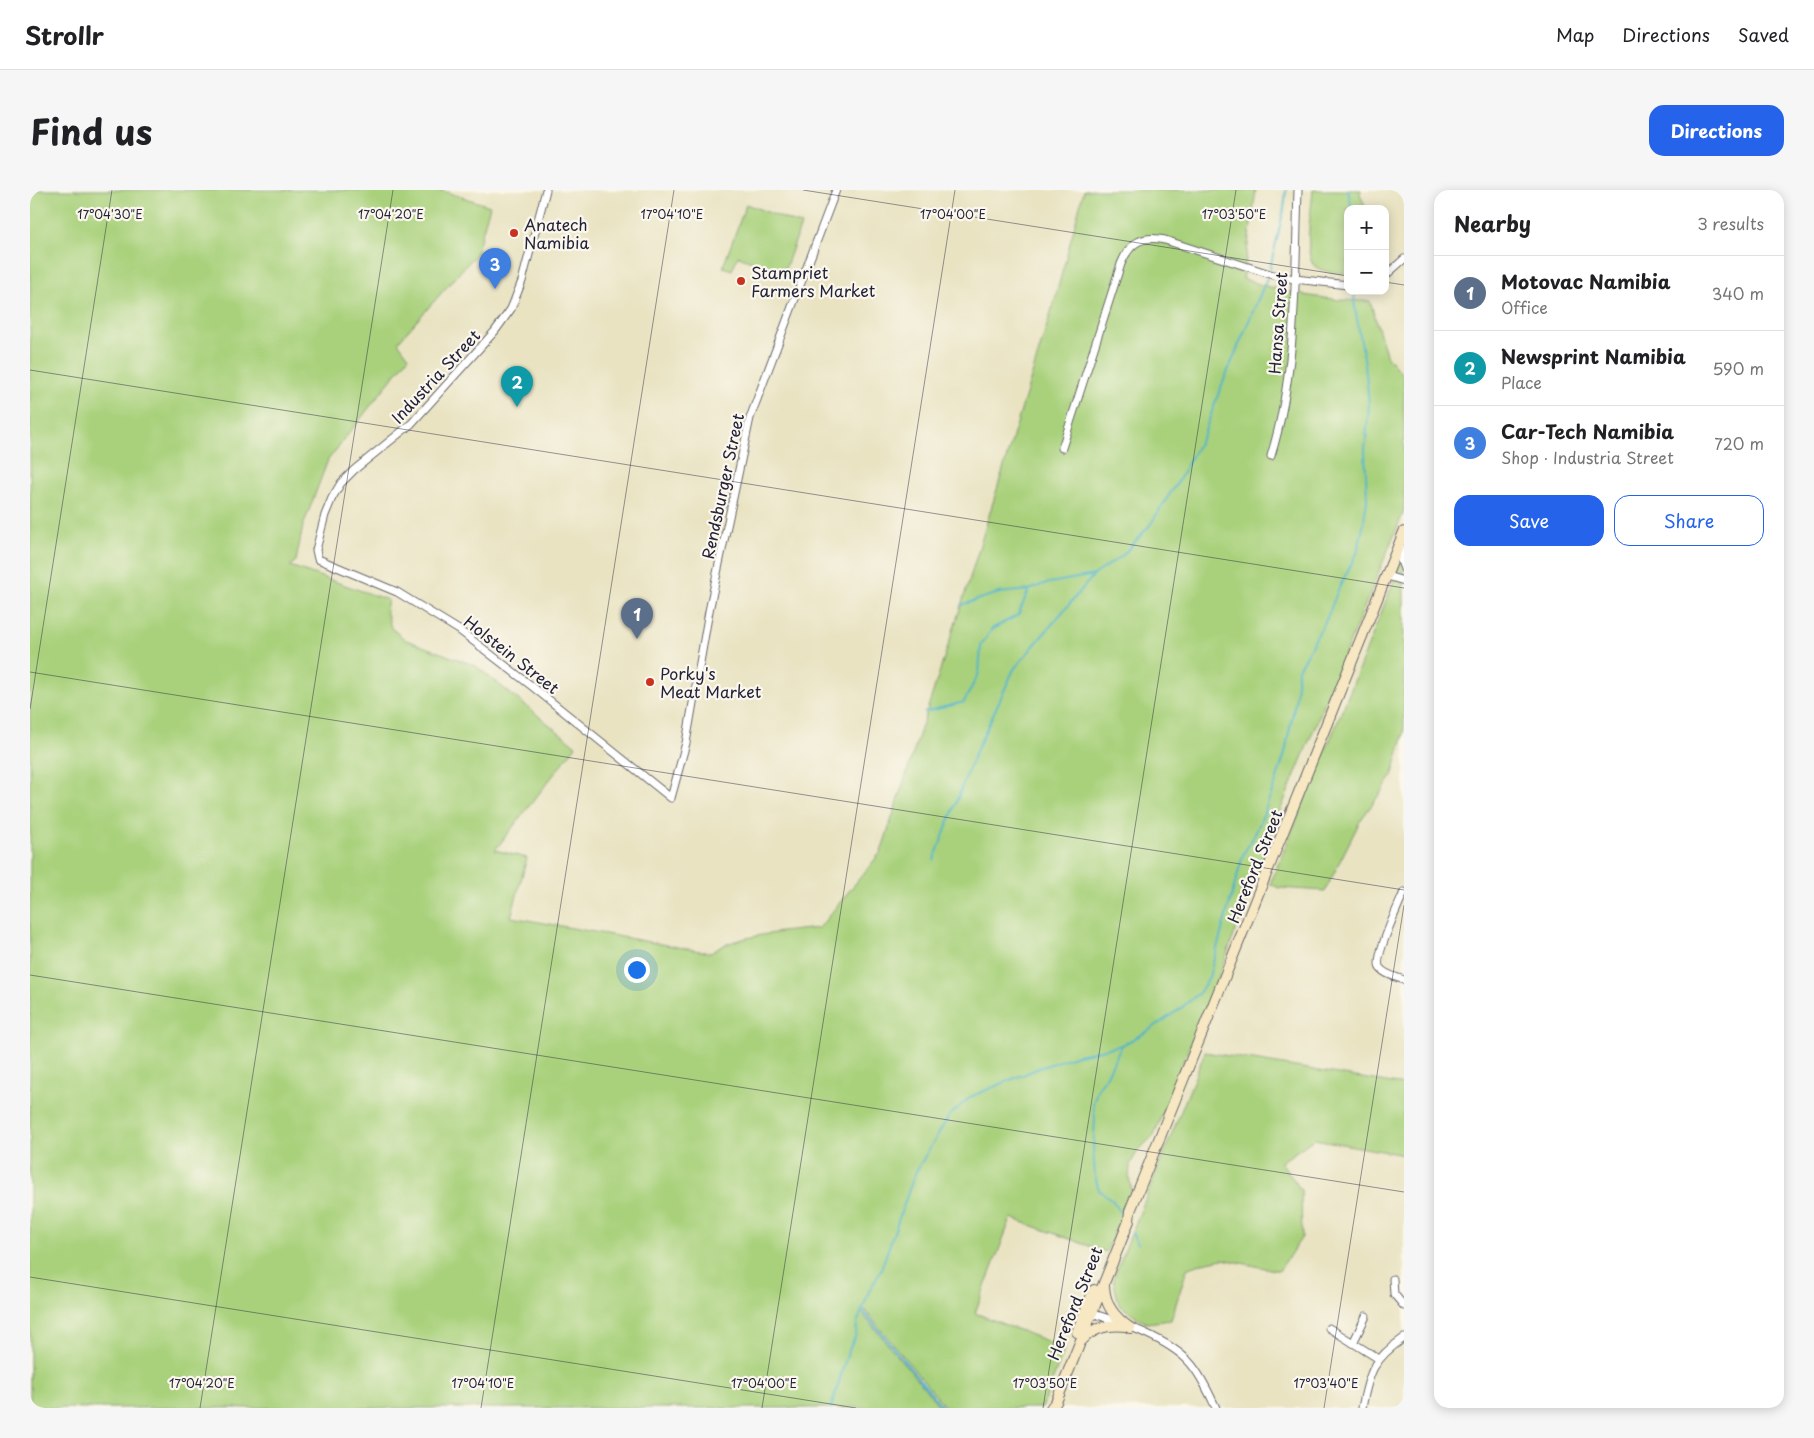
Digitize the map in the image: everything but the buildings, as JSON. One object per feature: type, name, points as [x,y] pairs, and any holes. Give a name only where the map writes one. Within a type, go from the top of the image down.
[{"type":"main road","name":"Hereford Street","points":[[1050,1408],[1051,1400],[1124,1219],[1130,1211],[1402,535]]},
{"type":"main road","name":"Hereford Street","points":[[1050,1408],[1056,1402],[1079,1343],[1088,1312],[1105,1280],[1129,1221],[1130,1211]]},
{"type":"main road","points":[[1105,1280],[1104,1294],[1109,1308],[1128,1327]]},
{"type":"main road","points":[[1079,1343],[1090,1333],[1103,1327],[1118,1325],[1128,1327]]},
{"type":"street","name":"Industria Street","points":[[318,559],[316,550],[325,515],[341,482],[411,424],[495,331],[511,309],[522,281],[546,190]]},
{"type":"street","name":"Rendsburger Street","points":[[671,798],[686,743],[709,611],[750,418],[836,190]]},
{"type":"street","name":"Hansa Street","points":[[1271,456],[1285,401],[1295,279],[1298,190]]},
{"type":"street","points":[[1062,448],[1121,264],[1125,254],[1132,245],[1147,238],[1165,240],[1272,275],[1344,285]]},
{"type":"street","points":[[1389,273],[1404,260]]},
{"type":"street","points":[[1402,535],[1401,561],[1404,569]]},
{"type":"street","name":"Holstein Street","points":[[318,559],[398,592],[459,630],[533,686],[671,798]]},
{"type":"street","points":[[1387,576],[1404,581]]},
{"type":"street","points":[[1404,892],[1380,952],[1378,965],[1386,973],[1404,980]]},
{"type":"street","points":[[1393,1279],[1394,1294],[1404,1306]]},
{"type":"street","points":[[1088,1312],[1167,1344],[1183,1356],[1196,1370],[1216,1408]]},
{"type":"street","points":[[1353,1343],[1366,1316]]},
{"type":"street","points":[[1329,1328],[1379,1359]]},
{"type":"street","points":[[1362,1408],[1375,1362],[1404,1338]]},
{"type":"green space","points":[[30,190],[440,190],[490,206],[476,254],[398,342],[409,357],[328,460],[303,526],[296,561],[290,566],[388,600],[386,610],[391,628],[406,640],[476,666],[576,746],[495,850],[527,858],[511,917],[711,953],[733,942],[747,938],[778,932],[819,928],[881,852],[969,581],[1055,299],[1084,190],[1256,190],[1243,279],[1306,295],[1337,300],[1370,301],[1387,357],[1404,376],[1404,511],[1276,821],[1213,992],[1154,1135],[1137,1152],[1130,1165],[1129,1178],[1132,1191],[1106,1252],[1011,1218],[975,1313],[1065,1348],[1042,1408],[946,1408],[863,1308],[861,1312],[941,1408],[30,1408]]},
{"type":"green space","points":[[1313,190],[1361,190],[1360,194],[1364,205],[1344,205],[1344,273],[1323,270],[1316,267],[1312,262],[1309,254]]},
{"type":"green space","points":[[746,204],[801,225],[784,272],[738,256],[732,270],[723,267]]},
{"type":"green space","points":[[1404,555],[1404,733],[1392,777],[1360,821],[1325,891],[1279,888],[1270,884]]},
{"type":"green space","points":[[1205,1052],[1404,1085],[1404,1155],[1314,1139],[1281,1162],[1301,1190],[1302,1237],[1279,1271],[1223,1259],[1197,1264],[1187,1269],[1171,1320],[1146,1323],[1119,1305],[1113,1279]]},
{"type":"waterway","points":[[1270,268],[1284,209],[1286,190]]},
{"type":"waterway","points":[[1348,190],[1351,205]]},
{"type":"waterway","points":[[934,860],[973,758],[1014,669],[1094,575],[1123,555],[1150,525],[1180,478],[1204,434],[1219,392],[1267,278]]},
{"type":"waterway","points":[[831,1408],[848,1352],[856,1335],[857,1323],[869,1291],[880,1272],[915,1173],[949,1116],[970,1097],[1039,1068],[1074,1056],[1122,1045],[1148,1031],[1180,1009],[1199,993],[1209,977],[1243,855],[1257,830],[1285,753],[1296,697],[1298,669],[1327,618],[1338,590],[1357,553],[1363,527],[1367,500],[1365,450],[1369,405],[1365,364],[1354,302],[1355,295]]},
{"type":"waterway","points":[[961,605],[999,593],[1029,590],[1044,584],[1094,575]]},
{"type":"waterway","points":[[925,712],[964,702],[979,673],[981,645],[992,629],[1018,615],[1029,590]]},
{"type":"waterway","points":[[1121,1213],[1113,1201],[1099,1190],[1095,1176],[1093,1149],[1095,1119],[1093,1103],[1098,1088],[1106,1077],[1122,1045]]},
{"type":"waterway","points":[[1132,1233],[1138,1244]]},
{"type":"waterway","points":[[862,1310],[943,1408]]},
{"type":"place","name":"Anatech Namibia","points":[[514,233]]},
{"type":"place","name":"Stampriet Farmers Market","points":[[741,281]]},
{"type":"place","name":"Car-Tech Namibia","points":[[495,289]]},
{"type":"place","name":"Newsprint Namibia","points":[[517,407]]},
{"type":"place","name":"Motovac Namibia","points":[[637,639]]},
{"type":"place","name":"Porky's Meat Market","points":[[650,682]]}]
